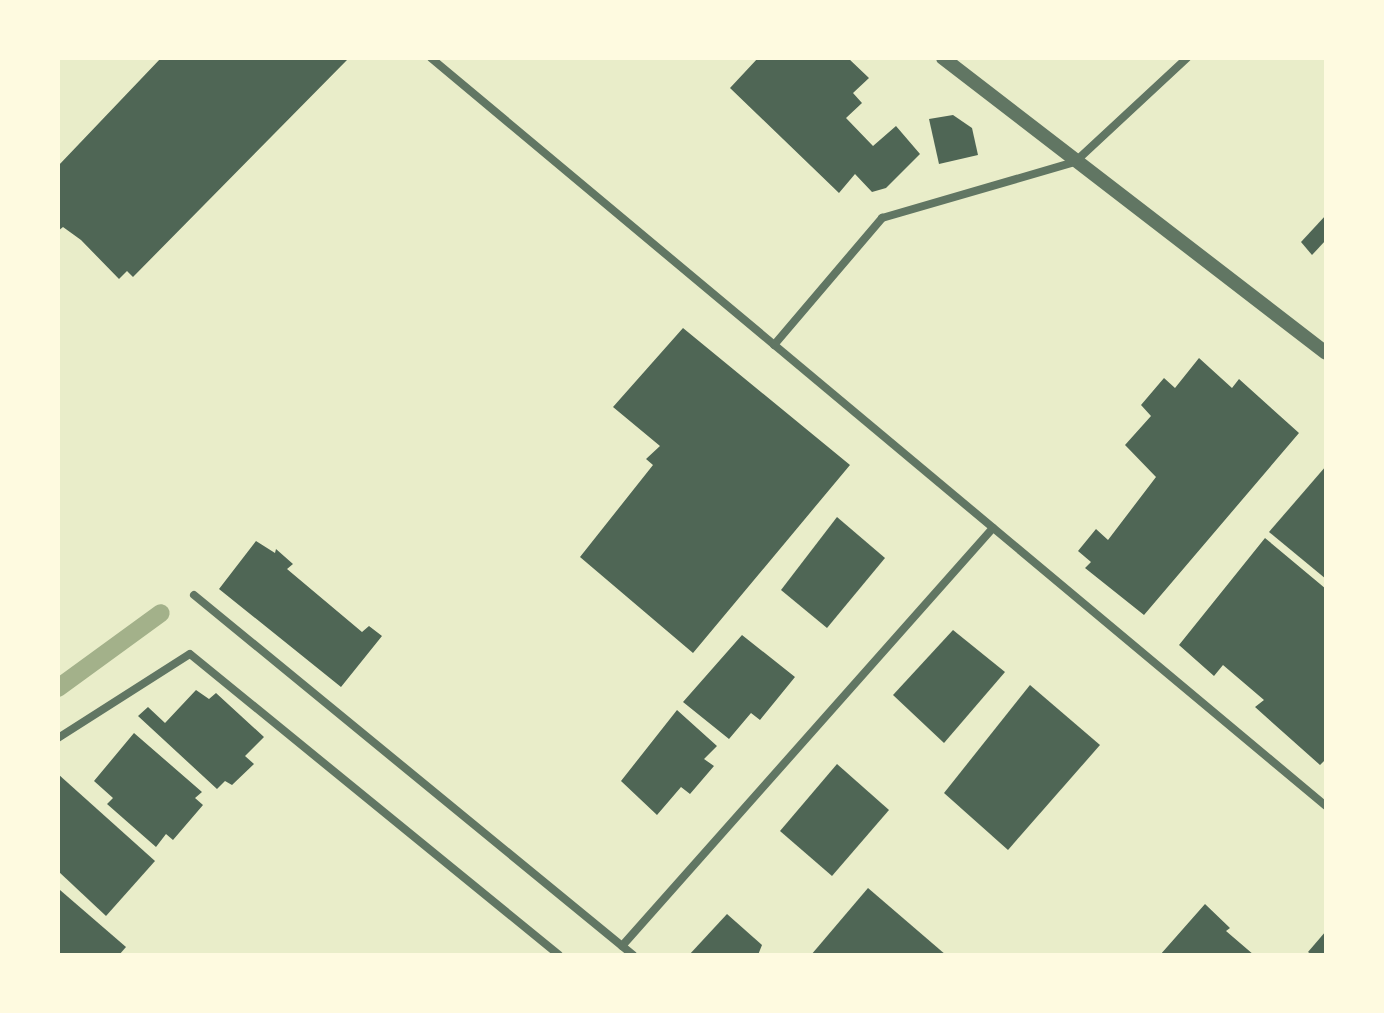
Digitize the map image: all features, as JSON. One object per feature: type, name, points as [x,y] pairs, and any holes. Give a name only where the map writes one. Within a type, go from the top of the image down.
[{"type":"street","points":[[431,58],[1326,806]]},
{"type":"street","points":[[943,58],[1326,353]]},
{"type":"street","points":[[774,345],[882,218],[1075,162],[1187,58]]},
{"type":"street","points":[[622,946],[993,528]]},
{"type":"street","points":[[194,595],[633,955]]},
{"type":"street","points":[[58,738],[190,654],[559,955]]},
{"type":"building","points":[[161,58],[347,60],[133,277],[127,271],[119,279],[81,240],[63,227],[58,231],[58,166]]},
{"type":"building","points":[[758,58],[848,58],[869,78],[853,93],[862,103],[846,118],[873,146],[896,126],[920,154],[886,188],[872,192],[855,174],[839,193],[730,88]]},
{"type":"building","points":[[953,115],[972,128],[978,155],[939,164],[929,119]]},
{"type":"building","points":[[1326,215],[1326,240],[1312,255],[1301,242]]},
{"type":"building","points":[[683,328],[850,465],[693,653],[580,557],[653,465],[646,459],[660,446],[613,407]]},
{"type":"building","points":[[1199,358],[1232,388],[1239,379],[1299,433],[1144,615],[1085,568],[1091,562],[1078,551],[1096,529],[1108,540],[1156,477],[1125,445],[1151,416],[1141,405],[1164,378],[1175,388]]},
{"type":"building","points":[[1326,466],[1326,579],[1269,532]]},
{"type":"building","points":[[837,517],[885,558],[827,628],[781,590]]},
{"type":"building","points":[[1265,538],[1326,589],[1326,759],[1320,765],[1255,707],[1264,700],[1223,665],[1214,676],[1179,645]]},
{"type":"building","points":[[256,541],[275,553],[276,549],[293,564],[287,569],[362,632],[369,626],[382,636],[341,687],[219,589]]},
{"type":"building","points":[[953,630],[1005,672],[944,743],[893,695]]},
{"type":"building","points":[[742,635],[795,677],[760,720],[751,713],[729,739],[683,702]]},
{"type":"building","points":[[1030,685],[1100,745],[1008,850],[944,793]]},
{"type":"building","points":[[196,690],[209,699],[216,693],[264,737],[245,756],[254,764],[232,785],[225,781],[217,789],[138,716],[148,707],[165,723]]},
{"type":"building","points":[[677,710],[717,746],[704,759],[714,766],[690,794],[681,787],[657,815],[621,781]]},
{"type":"building","points":[[134,733],[202,792],[195,798],[203,805],[173,840],[166,834],[156,847],[107,804],[113,798],[94,781]]},
{"type":"building","points":[[837,764],[889,810],[832,876],[780,831]]},
{"type":"building","points":[[58,774],[155,861],[106,916],[58,871]]},
{"type":"building","points":[[868,888],[946,955],[811,955]]},
{"type":"building","points":[[60,890],[126,947],[119,955],[58,955]]},
{"type":"building","points":[[1205,904],[1230,928],[1226,931],[1254,955],[1160,955]]},
{"type":"building","points":[[727,914],[762,945],[758,955],[689,955]]},
{"type":"building","points":[[1326,931],[1326,955],[1312,955],[1308,952]]},
{"type":"waterway","points":[[58,688],[161,613]]}]
